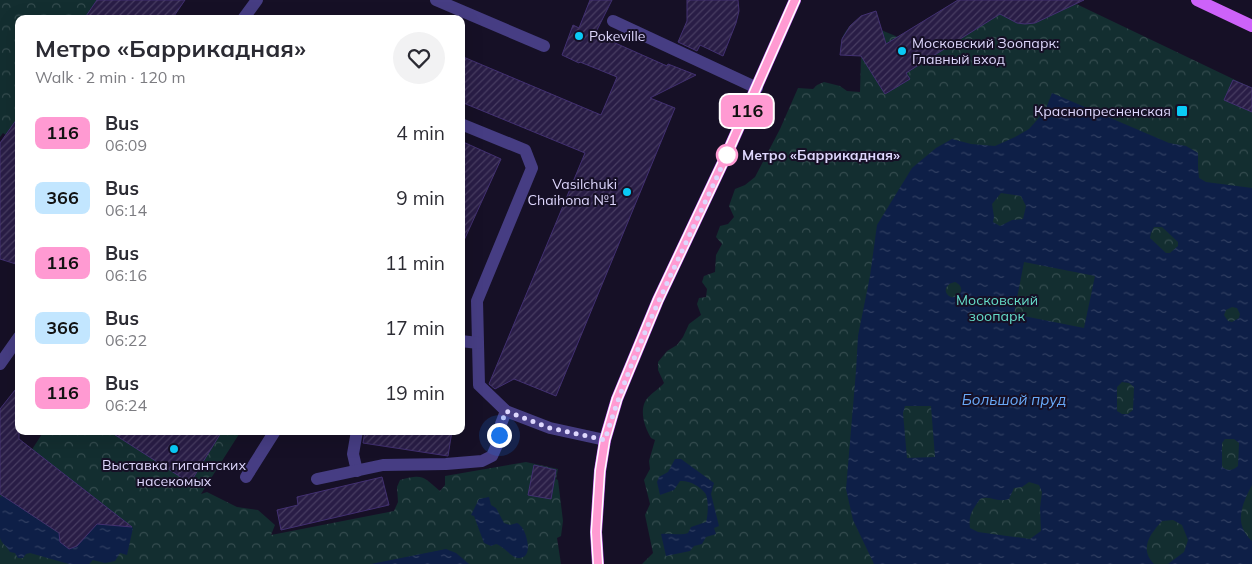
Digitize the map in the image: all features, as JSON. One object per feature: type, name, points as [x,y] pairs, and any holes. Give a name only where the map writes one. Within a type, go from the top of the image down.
[{"type":"main road","points":[[789,0],[789,14]]},
{"type":"main road","points":[[598,564],[597,501],[605,440],[617,399],[658,300],[726,156],[795,0]]},
{"type":"main road","points":[[1197,0],[1252,26]]},
{"type":"lane","points":[[246,15],[256,0]]},
{"type":"lane","points":[[436,0],[544,46]]},
{"type":"lane","points":[[614,21],[757,88]]},
{"type":"lane","points":[[465,126],[525,150],[532,168],[477,300],[480,385],[506,411],[550,428],[605,440]]},
{"type":"lane","points":[[465,341],[478,343]]},
{"type":"lane","points":[[0,364],[15,343]]},
{"type":"lane","points":[[316,479],[383,465],[446,464],[482,461],[492,456],[497,446],[501,424],[506,411]]},
{"type":"lane","points":[[246,477],[272,435]]},
{"type":"lane","points":[[356,435],[353,454],[358,470]]},
{"type":"green space","points":[[0,0],[97,0],[88,15],[15,15],[15,122],[6,135],[3,133],[0,137]]},
{"type":"green space","name":"Московский зоопарк","points":[[958,0],[1068,0],[1252,88],[1252,564],[642,564],[653,553],[645,515],[650,504],[644,480],[650,469],[649,461],[655,440],[651,438],[645,424],[644,404],[664,383],[658,370],[658,362],[667,351],[677,345],[689,324],[701,315],[697,304],[699,298],[706,297],[707,289],[702,282],[704,276],[715,272],[716,255],[722,244],[716,237],[720,226],[728,224],[734,217],[729,206],[735,189],[745,185],[755,177],[780,129],[798,88],[813,89],[824,82],[840,86],[847,91],[860,92],[861,56],[840,55],[842,39],[851,25],[865,15],[876,11],[881,30],[898,37]]},
{"type":"green space","points":[[0,433],[29,454],[41,435],[238,435],[201,494],[207,492],[237,507],[258,510],[275,525],[271,535],[394,511],[398,502],[397,487],[400,480],[422,478],[440,491],[445,485],[445,476],[526,462],[558,469],[556,479],[558,480],[563,521],[561,536],[557,538],[561,564],[0,564]]},
{"type":"water","name":"Большой пруд","points":[[1052,93],[1169,143],[1186,146],[1198,153],[1199,178],[1206,182],[1252,188],[1252,485],[1245,499],[1241,521],[1246,534],[1252,541],[1252,564],[1168,564],[1184,552],[1188,540],[1182,525],[1173,520],[1162,521],[1150,536],[1147,553],[1154,564],[874,564],[853,520],[846,489],[858,336],[870,276],[877,225],[912,168],[936,148],[952,139],[971,144],[995,146],[1029,129],[1045,111]],"holes":[[[1001,193],[1021,196],[1026,206],[1023,219],[1012,220],[1000,226],[993,222],[992,204]],[[1154,227],[1162,227],[1178,242],[1178,246],[1170,253],[1166,253],[1150,238]],[[1024,262],[1095,276],[1084,328],[1014,314]],[[955,282],[961,288],[961,292],[957,296],[950,297],[946,292],[947,286]],[[1232,307],[1237,308],[1240,314],[1239,318],[1232,322],[1228,321],[1224,315],[1226,310]],[[1122,382],[1129,383],[1134,387],[1133,410],[1128,414],[1122,414],[1117,411],[1117,387]],[[905,406],[931,406],[935,457],[907,458],[903,413]],[[1225,439],[1234,439],[1239,443],[1238,466],[1228,470],[1222,467],[1222,443]],[[1029,482],[1039,485],[1042,492],[1040,508],[1041,531],[1030,539],[978,532],[970,528],[970,516],[980,499],[1009,499],[1014,488],[1022,487]]]},
{"type":"water","points":[[675,459],[681,459],[714,483],[711,494],[719,526],[714,528],[716,534],[706,537],[702,544],[694,546],[690,551],[666,556],[661,534],[688,533],[691,527],[706,522],[707,516],[708,503],[706,495],[703,490],[694,484],[680,481],[674,490],[660,495],[657,482],[659,477],[668,472]]},
{"type":"water","points":[[3,496],[77,546],[97,524],[113,526],[122,520],[133,528],[127,555],[120,553],[115,561],[105,563],[93,560],[89,564],[69,564],[30,553],[26,554],[23,558],[18,558],[15,553],[10,552],[0,538],[0,497]]},
{"type":"water","points":[[489,497],[491,505],[496,508],[504,523],[510,525],[517,523],[523,528],[528,545],[527,554],[524,556],[517,558],[499,545],[491,546],[484,543],[474,516],[471,515],[479,499]]},
{"type":"water","points":[[446,549],[456,553],[469,564],[371,564]]},
{"type":"building","points":[[97,0],[185,0],[175,15],[87,15]]},
{"type":"building","points":[[590,0],[612,0],[595,34],[667,66],[668,64],[696,75],[650,98],[675,108],[556,396],[514,379],[495,389],[489,384],[585,153],[465,104],[465,58],[601,115],[617,77],[562,55],[573,25],[579,28]]},
{"type":"building","points":[[687,0],[738,0],[739,11],[736,23],[723,56],[700,45],[697,51],[678,42],[687,21]]},
{"type":"building","name":"Московский Зоопарк: Главный вход","points":[[958,0],[1084,0],[1035,23],[1017,23],[1000,14],[906,73],[910,79],[885,94],[861,56],[840,55],[842,39],[850,26],[861,16],[876,11],[886,44]]},
{"type":"building","points":[[1233,80],[1252,88],[1252,112],[1224,100]]},
{"type":"building","points":[[15,122],[15,264],[0,259],[0,143]]},
{"type":"building","points":[[465,143],[501,159],[465,238]]},
{"type":"building","points":[[15,390],[15,435],[19,435],[19,439],[132,527],[97,524],[77,546],[69,549],[60,542],[59,533],[0,494],[0,409]]},
{"type":"building","name":"Выставка гигантских насекомых","points":[[115,435],[220,435],[190,483]]},
{"type":"building","points":[[364,435],[451,435],[448,456],[363,443]]},
{"type":"building","points":[[534,465],[556,470],[551,499],[528,495]]},
{"type":"building","points":[[382,477],[389,505],[281,530],[277,510],[298,505],[297,497]]},
{"type":"bus line","name":"116","points":[[598,564],[596,532],[600,471],[605,440],[617,399],[658,300],[726,156],[795,0]]},
{"type":"place","name":"Pokeville","points":[[579,36]]},
{"type":"place","name":"Московский Зоопарк: Главный вход","points":[[902,51]]},
{"type":"place","name":"Краснопресненская","points":[[1182,111]]},
{"type":"place","name":"Метро «Баррикадная»","points":[[727,155]]},
{"type":"place","name":"Vasilchuki Chaihona №1","points":[[627,192]]},
{"type":"place","name":"Выставка гигантских насекомых","points":[[174,449]]},
{"type":"route","points":[[499,435],[506,411],[550,428],[605,440],[617,399],[658,300],[727,155]]}]
